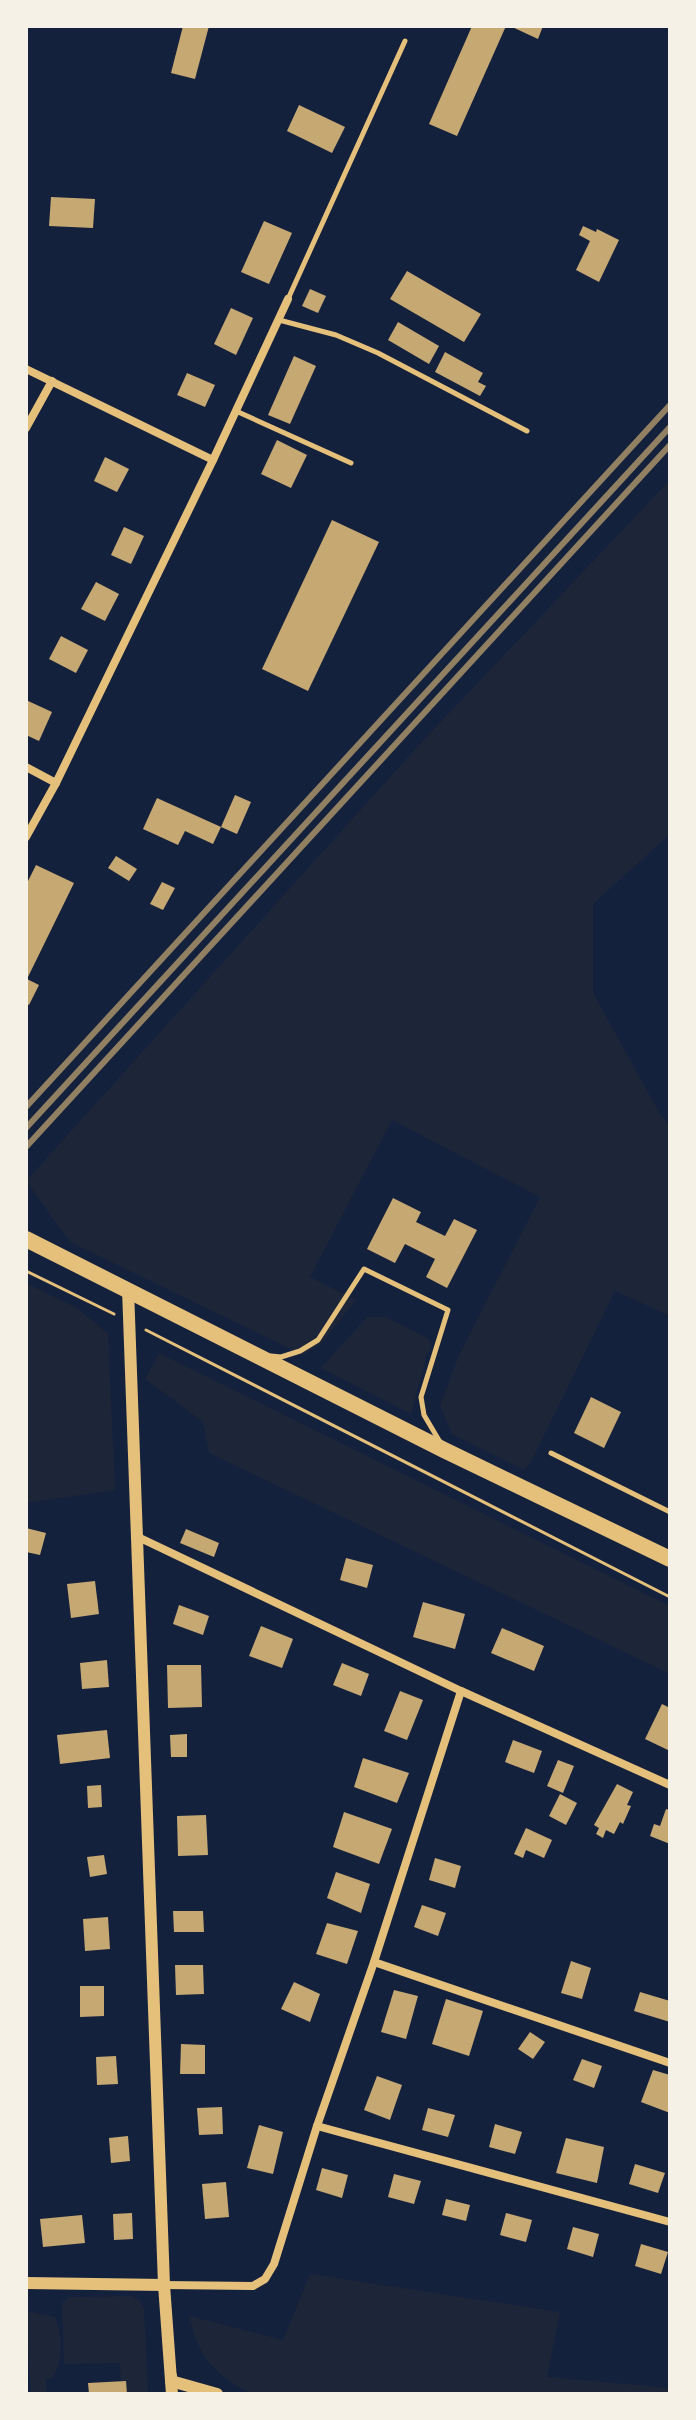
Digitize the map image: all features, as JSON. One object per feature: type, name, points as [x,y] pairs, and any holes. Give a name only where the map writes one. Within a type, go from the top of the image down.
[{"type":"main road","points":[[26,1239],[444,1450],[670,1559]]},
{"type":"street","points":[[26,837],[56,783],[288,299]]},
{"type":"street","points":[[26,369],[213,460]]},
{"type":"street","points":[[26,428],[52,381]]},
{"type":"street","points":[[26,767],[56,783]]},
{"type":"street","points":[[128,1289],[164,2285],[172,2388],[217,2394]]},
{"type":"street","points":[[138,1537],[461,1691],[670,1785]]},
{"type":"street","points":[[26,2283],[253,2286],[265,2279],[274,2264],[461,1691]]},
{"type":"street","points":[[374,1962],[670,2063]]},
{"type":"street","points":[[317,2126],[670,2222]]},
{"type":"lane","points":[[288,299],[405,41]]},
{"type":"lane","points":[[279,320],[336,335],[378,353],[527,431]]},
{"type":"lane","points":[[236,411],[351,463]]},
{"type":"lane","points":[[258,1356],[281,1357],[300,1351],[318,1340],[364,1269],[448,1310],[421,1397],[424,1415],[444,1450]]},
{"type":"lane","points":[[551,1453],[670,1512]]},
{"type":"path","points":[[26,1271],[670,1597]]},
{"type":"shaded area","points":[[670,480],[670,834],[593,904],[593,993],[660,1114],[670,1126],[670,1316],[615,1291],[531,1462],[524,1470],[452,1434],[440,1406],[459,1355],[540,1197],[392,1120],[310,1277],[356,1300],[321,1344],[303,1355],[70,1242],[26,1181],[417,747]]},
{"type":"shaded area","points":[[26,1283],[79,1309],[108,1334],[115,1490],[26,1503]]},
{"type":"shaded area","points":[[367,1317],[386,1317],[429,1339],[431,1348],[411,1414],[321,1368]]},
{"type":"shaded area","points":[[159,1353],[670,1606],[670,1674],[209,1453],[203,1422],[145,1379]]},
{"type":"shaded area","points":[[310,2274],[560,2312],[547,2377],[670,2388],[670,2394],[252,2394],[218,2372],[203,2354],[189,2316],[283,2340]]},
{"type":"shaded area","points":[[132,2296],[140,2301],[144,2309],[148,2394],[121,2394],[120,2363],[64,2364],[62,2303],[69,2297]]},
{"type":"shaded area","points":[[26,2311],[55,2317],[58,2325],[60,2357],[52,2378],[46,2379],[47,2394],[31,2394]]},
{"type":"building","points":[[183,26],[209,26],[195,79],[171,73]]},
{"type":"building","points":[[472,26],[506,26],[457,136],[429,124]]},
{"type":"building","points":[[510,26],[543,26],[538,39]]},
{"type":"building","points":[[299,105],[345,127],[332,153],[287,131]]},
{"type":"building","points":[[51,197],[95,199],[93,228],[49,226]]},
{"type":"building","points":[[264,221],[292,233],[269,284],[241,272]]},
{"type":"building","points":[[583,226],[619,240],[599,282],[576,270],[590,241],[579,235]]},
{"type":"building","points":[[407,271],[481,314],[464,342],[390,299]]},
{"type":"building","points":[[310,289],[326,296],[318,313],[302,306]]},
{"type":"building","points":[[231,308],[253,318],[236,355],[214,344]]},
{"type":"building","points":[[398,322],[439,346],[429,364],[388,340]]},
{"type":"building","points":[[445,352],[483,373],[478,382],[486,386],[480,396],[435,372]]},
{"type":"building","points":[[294,356],[316,366],[290,424],[268,415]]},
{"type":"building","points":[[187,373],[215,385],[205,407],[177,395]]},
{"type":"building","points":[[277,440],[307,455],[291,488],[261,474]]},
{"type":"building","points":[[105,457],[129,469],[117,492],[94,481]]},
{"type":"building","points":[[332,520],[379,542],[308,691],[262,669]]},
{"type":"building","points":[[124,527],[144,536],[131,564],[111,555]]},
{"type":"building","points":[[96,582],[119,594],[105,621],[81,609]]},
{"type":"building","points":[[61,636],[88,650],[76,673],[49,659]]},
{"type":"building","points":[[26,700],[52,712],[39,741],[26,735]]},
{"type":"building","points":[[235,795],[251,802],[237,834],[221,827]]},
{"type":"building","points":[[157,798],[221,827],[213,844],[185,831],[178,845],[143,829]]},
{"type":"building","points":[[116,856],[137,869],[129,881],[108,868]]},
{"type":"building","points":[[36,865],[74,883],[27,979],[39,985],[29,1005],[26,1003],[26,885]]},
{"type":"building","points":[[162,882],[175,888],[163,910],[150,904]]},
{"type":"building","points":[[393,1198],[421,1212],[416,1222],[445,1236],[454,1219],[477,1230],[447,1288],[426,1277],[435,1259],[405,1244],[395,1263],[367,1249]]},
{"type":"building","points":[[591,1397],[621,1412],[604,1448],[574,1433]]},
{"type":"building","points":[[26,1528],[46,1533],[40,1555],[26,1552]]},
{"type":"building","points":[[186,1529],[219,1543],[214,1557],[180,1543]]},
{"type":"building","points":[[346,1558],[373,1565],[367,1588],[340,1580]]},
{"type":"building","points":[[95,1581],[99,1614],[71,1618],[67,1584]]},
{"type":"building","points":[[423,1602],[465,1614],[455,1649],[413,1637]]},
{"type":"building","points":[[179,1605],[209,1616],[203,1635],[173,1624]]},
{"type":"building","points":[[261,1626],[293,1639],[282,1668],[249,1656]]},
{"type":"building","points":[[502,1628],[544,1646],[534,1671],[491,1653]]},
{"type":"building","points":[[107,1660],[109,1687],[82,1689],[80,1663]]},
{"type":"building","points":[[342,1663],[369,1674],[361,1696],[333,1685]]},
{"type":"building","points":[[167,1665],[201,1665],[202,1707],[168,1708]]},
{"type":"building","points":[[400,1691],[423,1700],[407,1740],[384,1731]]},
{"type":"building","points":[[662,1704],[670,1708],[670,1751],[645,1739]]},
{"type":"building","points":[[107,1730],[110,1758],[60,1764],[57,1735]]},
{"type":"building","points":[[187,1734],[187,1757],[171,1757],[170,1735]]},
{"type":"building","points":[[513,1740],[542,1751],[534,1773],[505,1762]]},
{"type":"building","points":[[363,1758],[409,1773],[397,1803],[354,1787]]},
{"type":"building","points":[[558,1760],[574,1766],[563,1793],[547,1786]]},
{"type":"building","points":[[617,1784],[633,1792],[627,1805],[631,1806],[623,1824],[620,1822],[614,1834],[606,1830],[603,1838],[596,1834],[599,1828],[594,1825]]},
{"type":"building","points":[[101,1785],[102,1807],[88,1808],[87,1786]]},
{"type":"building","points":[[560,1794],[577,1803],[566,1825],[549,1816]]},
{"type":"building","points":[[666,1809],[670,1810],[670,1844],[650,1836],[654,1824],[660,1826]]},
{"type":"building","points":[[344,1812],[392,1829],[379,1864],[333,1847]]},
{"type":"building","points":[[206,1815],[208,1855],[178,1856],[177,1816]]},
{"type":"building","points":[[526,1828],[552,1840],[544,1858],[526,1850],[523,1858],[514,1854]]},
{"type":"building","points":[[104,1855],[107,1874],[90,1877],[87,1857]]},
{"type":"building","points":[[435,1858],[461,1866],[455,1888],[429,1880]]},
{"type":"building","points":[[336,1872],[370,1884],[361,1913],[327,1898]]},
{"type":"building","points":[[422,1905],[446,1913],[438,1936],[414,1927]]},
{"type":"building","points":[[173,1911],[203,1911],[204,1932],[174,1932]]},
{"type":"building","points":[[108,1917],[110,1949],[85,1951],[83,1919]]},
{"type":"building","points":[[327,1923],[358,1931],[347,1964],[316,1954]]},
{"type":"building","points":[[571,1961],[591,1968],[582,1999],[561,1993]]},
{"type":"building","points":[[175,1965],[203,1965],[204,1994],[176,1995]]},
{"type":"building","points":[[294,1982],[320,1994],[310,2022],[281,2009]]},
{"type":"building","points":[[80,1986],[104,1986],[104,2016],[80,2017]]},
{"type":"building","points":[[394,1990],[418,1996],[406,2039],[381,2032]]},
{"type":"building","points":[[640,1992],[670,2001],[670,2022],[634,2011]]},
{"type":"building","points":[[446,1999],[483,2011],[469,2056],[432,2044]]},
{"type":"building","points":[[530,2032],[545,2042],[533,2059],[518,2049]]},
{"type":"building","points":[[181,2044],[205,2045],[205,2074],[180,2074]]},
{"type":"building","points":[[116,2056],[118,2084],[97,2085],[96,2057]]},
{"type":"building","points":[[582,2059],[602,2066],[594,2088],[573,2080]]},
{"type":"building","points":[[653,2070],[670,2075],[670,2113],[641,2102]]},
{"type":"building","points":[[377,2076],[402,2085],[390,2120],[364,2110]]},
{"type":"building","points":[[222,2107],[223,2134],[199,2135],[197,2108]]},
{"type":"building","points":[[428,2108],[455,2115],[448,2137],[422,2130]]},
{"type":"building","points":[[495,2124],[522,2132],[515,2154],[489,2147]]},
{"type":"building","points":[[259,2125],[283,2132],[273,2174],[247,2168]]},
{"type":"building","points":[[128,2136],[130,2161],[111,2163],[109,2138]]},
{"type":"building","points":[[566,2138],[604,2147],[597,2183],[556,2173]]},
{"type":"building","points":[[635,2164],[665,2173],[658,2193],[629,2184]]},
{"type":"building","points":[[322,2168],[348,2175],[342,2198],[316,2190]]},
{"type":"building","points":[[394,2174],[421,2181],[414,2204],[388,2197]]},
{"type":"building","points":[[226,2182],[229,2217],[205,2219],[202,2184]]},
{"type":"building","points":[[446,2199],[470,2205],[466,2221],[442,2215]]},
{"type":"building","points":[[132,2213],[133,2239],[114,2240],[113,2214]]},
{"type":"building","points":[[506,2213],[532,2220],[526,2242],[500,2235]]},
{"type":"building","points":[[82,2215],[85,2243],[43,2247],[40,2219]]},
{"type":"building","points":[[573,2227],[599,2234],[593,2257],[567,2249]]},
{"type":"building","points":[[641,2244],[668,2252],[661,2274],[635,2266]]},
{"type":"building","points":[[126,2381],[127,2394],[89,2394],[88,2383]]},
{"type":"railway","points":[[26,1107],[670,405]]},
{"type":"railway","points":[[26,1128],[670,427]]},
{"type":"railway","points":[[26,1147],[670,445]]}]
